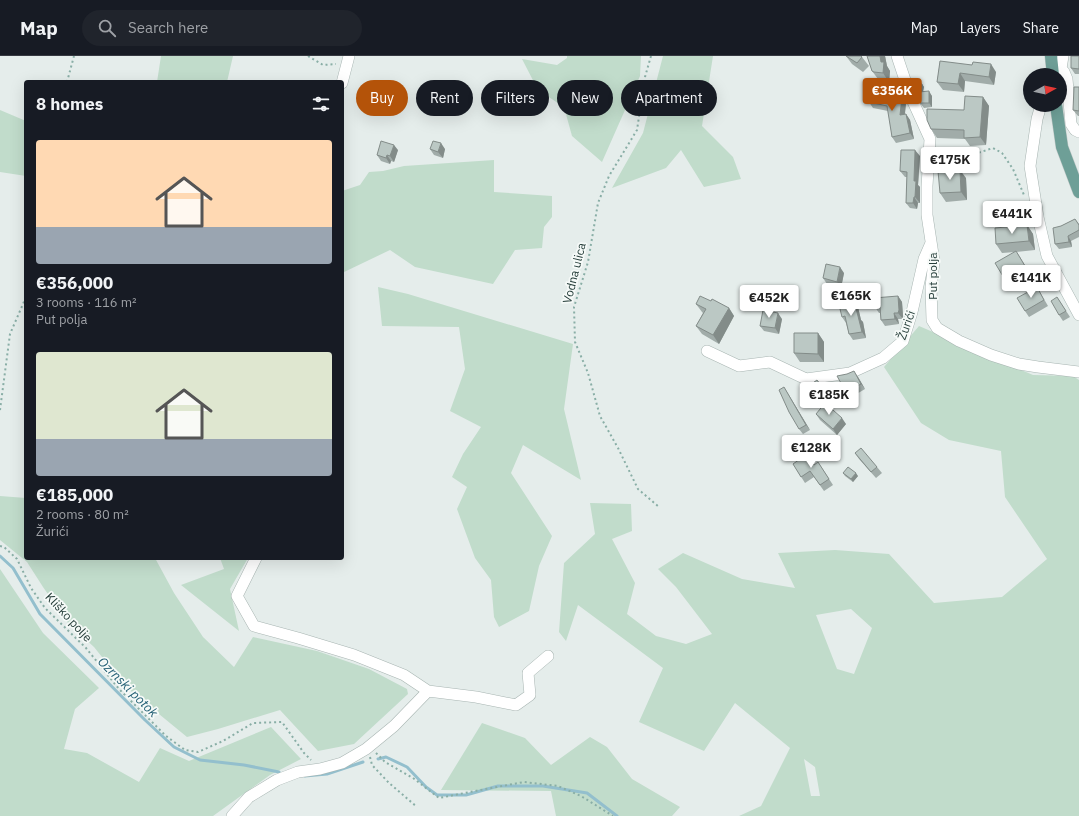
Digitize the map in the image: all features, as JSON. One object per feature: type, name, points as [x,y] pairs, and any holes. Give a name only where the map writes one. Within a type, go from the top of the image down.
[{"type":"main road","points":[[1051,56],[1055,68]]},
{"type":"main road","points":[[1057,112],[1062,147],[1079,192]]},
{"type":"street","name":"Put polja","points":[[897,56],[910,96],[930,139],[927,215],[934,261],[931,286],[932,320],[936,328],[959,341],[991,355],[1019,364],[1079,372]]},
{"type":"street","points":[[1059,68],[1063,56]]},
{"type":"street","points":[[343,80],[348,60]]},
{"type":"street","points":[[1067,78],[1071,124],[1075,130],[1079,132]]},
{"type":"street","points":[[1039,112],[1030,166],[1038,217],[1047,256],[1079,315]]},
{"type":"street","name":"Žurići","points":[[707,351],[739,366],[770,362],[806,379],[850,373],[883,358],[902,341],[912,312],[924,259],[931,243]]},
{"type":"street","points":[[255,560],[237,596],[254,626],[354,656],[404,675],[428,690],[476,696],[516,705],[530,695],[528,673],[548,656]]},
{"type":"street","points":[[232,816],[249,797],[277,780],[298,772],[320,769],[342,763],[367,748],[394,726],[428,690]]},
{"type":"path","points":[[68,80],[74,56]]},
{"type":"path","points":[[308,56],[323,65],[348,60]]},
{"type":"path","name":"Vodna ulica","points":[[651,56],[645,77],[637,130],[608,176],[598,203],[588,262],[574,307],[575,342],[588,373],[600,416],[638,488],[660,507]]},
{"type":"path","points":[[930,139],[941,150],[952,155],[970,155],[993,148],[1002,153],[1013,169],[1025,198]]},
{"type":"path","points":[[0,410],[10,334],[24,302]]},
{"type":"path","name":"Kliško polje","points":[[0,546],[4,547],[17,559],[31,588],[45,608],[86,648],[119,689],[166,736],[185,750],[198,752],[223,741],[253,723],[282,722],[304,753],[320,769]]},
{"type":"path","points":[[367,748],[372,764],[389,783],[417,807]]},
{"type":"path","points":[[367,748],[385,762],[413,778],[439,798],[524,782],[558,786],[581,796],[613,816]]},
{"type":"green space","points":[[161,56],[233,56],[227,80],[157,80]]},
{"type":"green space","points":[[567,56],[641,56],[640,76],[638,80],[621,80],[621,116],[622,116],[602,162],[572,136],[566,116],[613,116],[613,80],[557,80],[557,102],[549,97],[549,80],[533,80],[522,59],[557,65],[567,58]]},
{"type":"green space","points":[[663,56],[713,56],[709,80],[657,80]]},
{"type":"green space","points":[[0,110],[24,120],[24,176],[0,172]]},
{"type":"green space","points":[[647,116],[704,116],[702,126],[733,157],[741,179],[704,187],[681,150],[666,168],[612,188],[643,133]]},
{"type":"green space","points":[[494,160],[494,192],[552,196],[552,217],[544,227],[542,248],[515,250],[493,284],[415,267],[390,250],[344,272],[344,190],[360,185],[369,172],[383,171],[404,166]]},
{"type":"green space","points":[[378,287],[408,294],[573,344],[564,409],[581,480],[523,445],[511,473],[552,536],[539,566],[529,611],[499,627],[494,617],[491,580],[475,558],[457,509],[467,487],[452,477],[463,454],[481,427],[450,411],[465,369],[459,327],[382,326]]},
{"type":"green space","points":[[919,326],[1033,375],[1073,376],[1079,380],[1079,816],[739,816],[761,806],[790,748],[735,703],[704,751],[639,722],[663,668],[578,605],[566,641],[559,632],[564,563],[595,534],[590,503],[631,504],[632,531],[612,539],[635,583],[627,614],[656,636],[686,644],[712,634],[676,587],[658,569],[683,553],[742,579],[795,588],[778,553],[835,550],[889,554],[934,603],[1002,597],[1047,559],[1005,497],[1001,451],[949,440],[921,423],[884,367]],"holes":[[[851,609],[872,628],[854,674],[837,669],[816,615]],[[804,759],[815,767],[820,796],[811,796]]]},
{"type":"green space","points":[[0,496],[24,498],[24,560],[0,540]]},
{"type":"green space","points":[[25,560],[156,560],[174,593],[203,637],[234,667],[253,637],[317,651],[369,669],[407,689],[408,694],[354,744],[318,751],[280,710],[187,737],[126,687],[94,647],[68,623]]},
{"type":"green space","points":[[221,560],[247,560],[230,589],[239,631],[181,585],[224,569]]},
{"type":"green space","points":[[0,569],[43,633],[99,688],[75,709],[64,749],[87,753],[139,782],[160,748],[189,761],[271,727],[301,759],[270,775],[213,816],[0,816]]},
{"type":"green space","points":[[482,723],[525,738],[551,765],[590,737],[607,747],[632,779],[680,807],[672,816],[556,816],[551,791],[441,790]]},
{"type":"building","points":[[846,56],[861,56],[862,57],[857,63]]},
{"type":"building","points":[[867,56],[880,56],[881,62],[884,62],[883,73],[872,71]]},
{"type":"building","points":[[1071,56],[1079,56],[1079,69],[1071,68]]},
{"type":"building","points":[[940,61],[972,65],[973,62],[991,64],[989,77],[960,73],[958,84],[937,82]]},
{"type":"building","points":[[913,82],[922,84],[919,93],[916,92]]},
{"type":"building","points":[[1074,87],[1079,87],[1079,111],[1073,110]]},
{"type":"building","points":[[872,89],[888,92],[888,96],[902,97],[900,115],[906,114],[910,133],[892,137],[887,106],[869,102]]},
{"type":"building","points":[[929,91],[929,103],[920,103],[919,92]]},
{"type":"building","points":[[965,96],[983,97],[980,137],[964,138],[964,130],[931,129],[927,120],[927,109],[964,110]]},
{"type":"building","points":[[381,141],[394,145],[390,156],[387,155],[386,158],[377,155]]},
{"type":"building","points":[[433,141],[441,143],[438,152],[430,149]]},
{"type":"building","points":[[901,150],[915,150],[914,181],[916,181],[913,203],[906,203],[907,172],[900,171]]},
{"type":"building","points":[[960,170],[961,192],[940,193],[938,171]]},
{"type":"building","points":[[1075,219],[1079,225],[1079,230],[1068,236],[1069,242],[1055,244],[1053,228]]},
{"type":"building","points":[[1027,225],[1029,241],[996,244],[995,228]]},
{"type":"building","points":[[1016,251],[1025,266],[1004,278],[995,263]]},
{"type":"building","points":[[826,264],[840,267],[837,282],[823,278]]},
{"type":"building","points":[[1037,287],[1044,300],[1025,311],[1017,298]]},
{"type":"building","points":[[700,296],[711,301],[712,299],[729,308],[713,335],[696,326],[706,309],[696,304]]},
{"type":"building","points":[[898,296],[899,310],[898,313],[894,313],[895,319],[881,320],[880,307],[875,307],[874,298]]},
{"type":"building","points":[[1057,297],[1066,311],[1059,315],[1051,301]]},
{"type":"building","points":[[854,301],[862,332],[849,334],[845,316],[842,317],[839,305]]},
{"type":"building","points":[[763,310],[778,313],[775,328],[760,326]]},
{"type":"building","points":[[794,333],[818,333],[818,354],[794,353]]},
{"type":"building","points":[[854,371],[861,384],[846,392],[837,376]]},
{"type":"building","points":[[817,380],[826,392],[815,400],[806,388]]},
{"type":"building","points":[[784,387],[806,425],[799,429],[779,390]]},
{"type":"building","points":[[825,403],[842,418],[833,429],[816,414]]},
{"type":"building","points":[[861,448],[877,467],[871,472],[855,453]]},
{"type":"building","points":[[807,454],[814,465],[818,462],[829,479],[820,485],[810,471],[801,477],[793,464]]},
{"type":"building","points":[[848,467],[856,473],[851,479],[843,473]]},
{"type":"waterway","name":"Ozrnski potok","points":[[0,556],[13,568],[40,614],[145,720],[174,747],[200,760],[244,765],[279,772]]},
{"type":"waterway","name":"Ozrnski potok","points":[[378,759],[386,757],[407,767],[426,787],[437,795],[466,795],[498,786],[543,786],[587,793],[617,816]]},
{"type":"waterway","points":[[305,776],[327,774],[363,762]]}]
